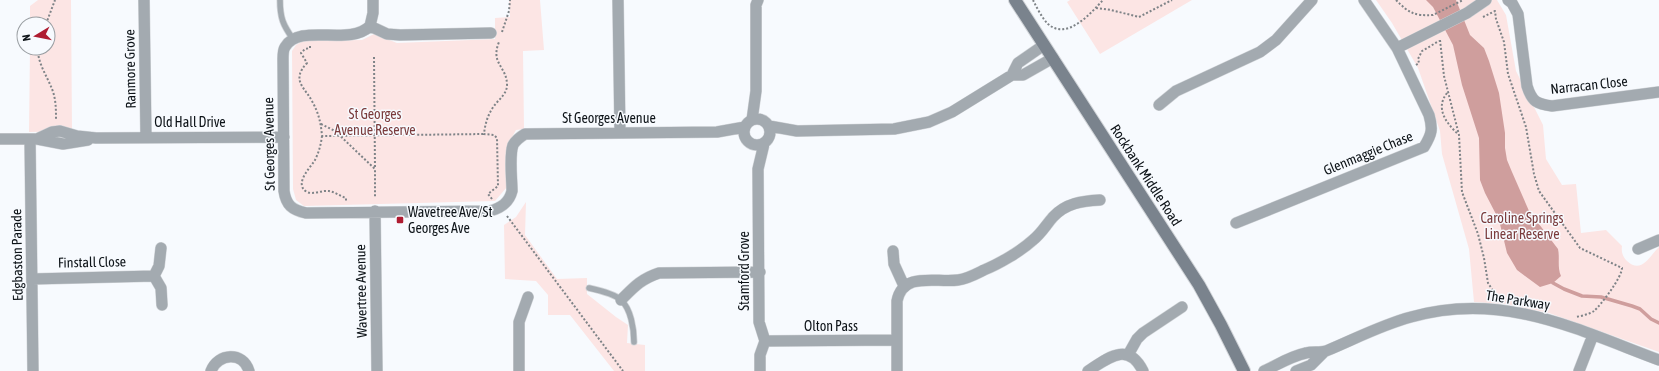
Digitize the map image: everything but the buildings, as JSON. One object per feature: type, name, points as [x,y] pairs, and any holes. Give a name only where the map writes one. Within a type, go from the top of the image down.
[{"type":"street","name":"Ranmore Grove","points":[[144,0],[146,138]]},
{"type":"street","points":[[293,39],[310,35],[351,35],[366,31],[370,26],[373,13],[373,0]]},
{"type":"street","points":[[618,0],[620,133]]},
{"type":"street","name":"Stamford Grove","points":[[758,0],[756,6],[756,92],[760,272],[759,322],[765,341]]},
{"type":"street","name":"Rockbank Middle Road","points":[[1015,0],[1198,285],[1221,325],[1244,371]]},
{"type":"street","points":[[1159,105],[1176,91],[1260,52],[1276,40],[1312,0]]},
{"type":"street","name":"Glenmaggie Chase","points":[[1236,223],[1424,147],[1431,136],[1432,126],[1428,115],[1397,48],[1364,0]]},
{"type":"street","points":[[1397,48],[1467,13],[1486,0]]},
{"type":"street","name":"Narracan Close","points":[[1508,0],[1512,3],[1518,14],[1530,96],[1540,104],[1552,106],[1659,92]]},
{"type":"street","points":[[370,26],[387,34],[400,35],[498,35]]},
{"type":"street","name":"St Georges Avenue","points":[[293,39],[284,48],[283,59],[284,191],[286,200],[290,207],[296,211],[306,213],[375,211],[490,211],[500,208],[511,196],[512,152],[514,144],[525,134],[894,129],[929,122],[952,112],[1012,75],[1023,75],[1053,58]]},
{"type":"street","name":"St Georges Avenue","points":[[1012,75],[1018,62],[1044,45]]},
{"type":"street","name":"Old Hall Drive","points":[[0,139],[34,139],[52,132],[60,131],[77,136],[96,138],[284,137]]},
{"type":"street","name":"Edgbaston Parade","points":[[33,371],[32,279],[34,139]]},
{"type":"street","points":[[897,371],[897,301],[898,293],[908,282],[966,279],[992,267],[1032,241],[1058,212],[1068,206],[1078,202],[1100,200]]},
{"type":"street","name":"Wavertree Avenue","points":[[375,211],[377,371]]},
{"type":"street","points":[[1638,249],[1659,240]]},
{"type":"street","points":[[161,248],[159,266],[154,276],[161,288],[162,305]]},
{"type":"street","points":[[893,251],[894,264],[904,286]]},
{"type":"street","points":[[621,300],[637,283],[646,277],[659,273],[760,272]]},
{"type":"street","name":"Finstall Close","points":[[32,279],[154,276]]},
{"type":"street","points":[[520,371],[519,322],[528,298]]},
{"type":"street","points":[[1128,355],[1137,339],[1143,333],[1182,307]]},
{"type":"street","name":"The Parkway","points":[[1264,371],[1306,353],[1324,352],[1396,321],[1412,316],[1444,311],[1473,309],[1501,310],[1540,317],[1564,324],[1659,360]]},
{"type":"street","points":[[1579,371],[1593,335]]},
{"type":"street","name":"Olton Pass","points":[[765,341],[897,340]]},
{"type":"street","points":[[760,371],[760,356],[765,341]]},
{"type":"street","name":"The Parkway","points":[[1296,371],[1311,365],[1324,352]]},
{"type":"street","points":[[1088,371],[1115,355],[1122,354],[1128,355],[1135,360],[1143,371]]},
{"type":"street","points":[[211,371],[217,361],[224,357],[230,356],[238,358],[245,363],[249,371]]},
{"type":"lane","points":[[280,0],[280,15],[283,25],[293,39]]},
{"type":"lane","points":[[589,288],[606,293],[621,300],[630,316],[634,328],[634,342]]},
{"type":"path","points":[[49,16],[55,0]]},
{"type":"path","points":[[484,134],[485,125],[490,114],[506,92],[507,85],[496,54],[498,35],[508,11],[510,0]]},
{"type":"path","points":[[1033,0],[1047,23],[1053,28],[1060,30],[1070,28],[1085,19],[1103,0]]},
{"type":"path","points":[[1096,8],[1139,17],[1172,0]]},
{"type":"path","points":[[1396,0],[1407,11],[1417,15],[1433,15],[1462,1]]},
{"type":"path","points":[[1478,20],[1495,11],[1496,19],[1504,42],[1508,74],[1526,127],[1534,174],[1539,191],[1580,248],[1620,266],[1622,271],[1617,281],[1595,310],[1581,316],[1571,317],[1564,324]]},
{"type":"path","points":[[310,35],[310,48],[305,49],[301,53],[307,63],[300,74],[300,81],[302,87],[314,104],[321,124],[322,136],[319,152],[315,161],[303,177],[303,187],[309,192],[329,191],[346,198],[347,212]]},
{"type":"path","points":[[1415,66],[1419,63],[1418,58],[1422,51],[1444,38]]},
{"type":"path","points":[[1440,40],[1444,76],[1461,147],[1461,185],[1463,197],[1478,234],[1488,283],[1497,297],[1503,298]]},
{"type":"path","points":[[40,56],[41,64],[53,90],[56,120]]},
{"type":"path","points":[[374,57],[375,198]]},
{"type":"path","points":[[1448,93],[1443,99],[1441,110],[1451,128],[1459,135]]},
{"type":"path","points":[[321,124],[328,126],[340,136],[374,169]]},
{"type":"path","points":[[322,136],[494,135],[497,138],[498,186],[488,194],[623,371]]},
{"type":"path","points":[[1523,302],[1547,307]]},
{"type":"green space","points":[[38,0],[71,0],[72,131],[29,132],[30,56],[56,56],[56,16],[30,16],[30,6]]},
{"type":"green space","name":"St Georges Avenue Reserve","points":[[509,0],[540,0],[544,50],[523,51],[524,129],[516,130],[507,146],[507,187],[495,201],[304,206],[296,200],[293,189],[292,51],[296,45],[303,41],[362,40],[374,34],[397,43],[495,39],[495,18],[510,17]]},
{"type":"green space","points":[[1070,0],[1192,0],[1100,54],[1067,2]]},
{"type":"green space","name":"Caroline Springs Linear Reserve","points":[[1376,0],[1497,0],[1506,15],[1516,71],[1543,125],[1546,159],[1562,185],[1576,184],[1581,233],[1606,230],[1622,246],[1623,256],[1627,261],[1632,265],[1637,266],[1645,262],[1659,247],[1659,352],[1549,313],[1506,304],[1474,302],[1469,249],[1442,154],[1440,131],[1418,68],[1392,23]]},
{"type":"green space","points":[[526,202],[525,235],[557,279],[587,278],[587,294],[628,325],[627,343],[645,345],[645,371],[614,371],[570,315],[548,315],[548,295],[536,281],[505,279],[504,225],[516,217]]},
{"type":"shaded area","points":[[1426,0],[1456,0],[1470,35],[1484,48],[1499,93],[1505,133],[1507,160],[1529,211],[1558,249],[1559,269],[1561,276],[1553,283],[1540,287],[1517,270],[1507,253],[1499,220],[1480,180],[1479,138],[1462,85],[1453,45],[1433,7]]},
{"type":"waterway","points":[[1553,283],[1582,296],[1601,297],[1640,309],[1651,319],[1659,323]]},
{"type":"place","name":"Wavetree Ave/St Georges Ave","points":[[400,220]]}]
